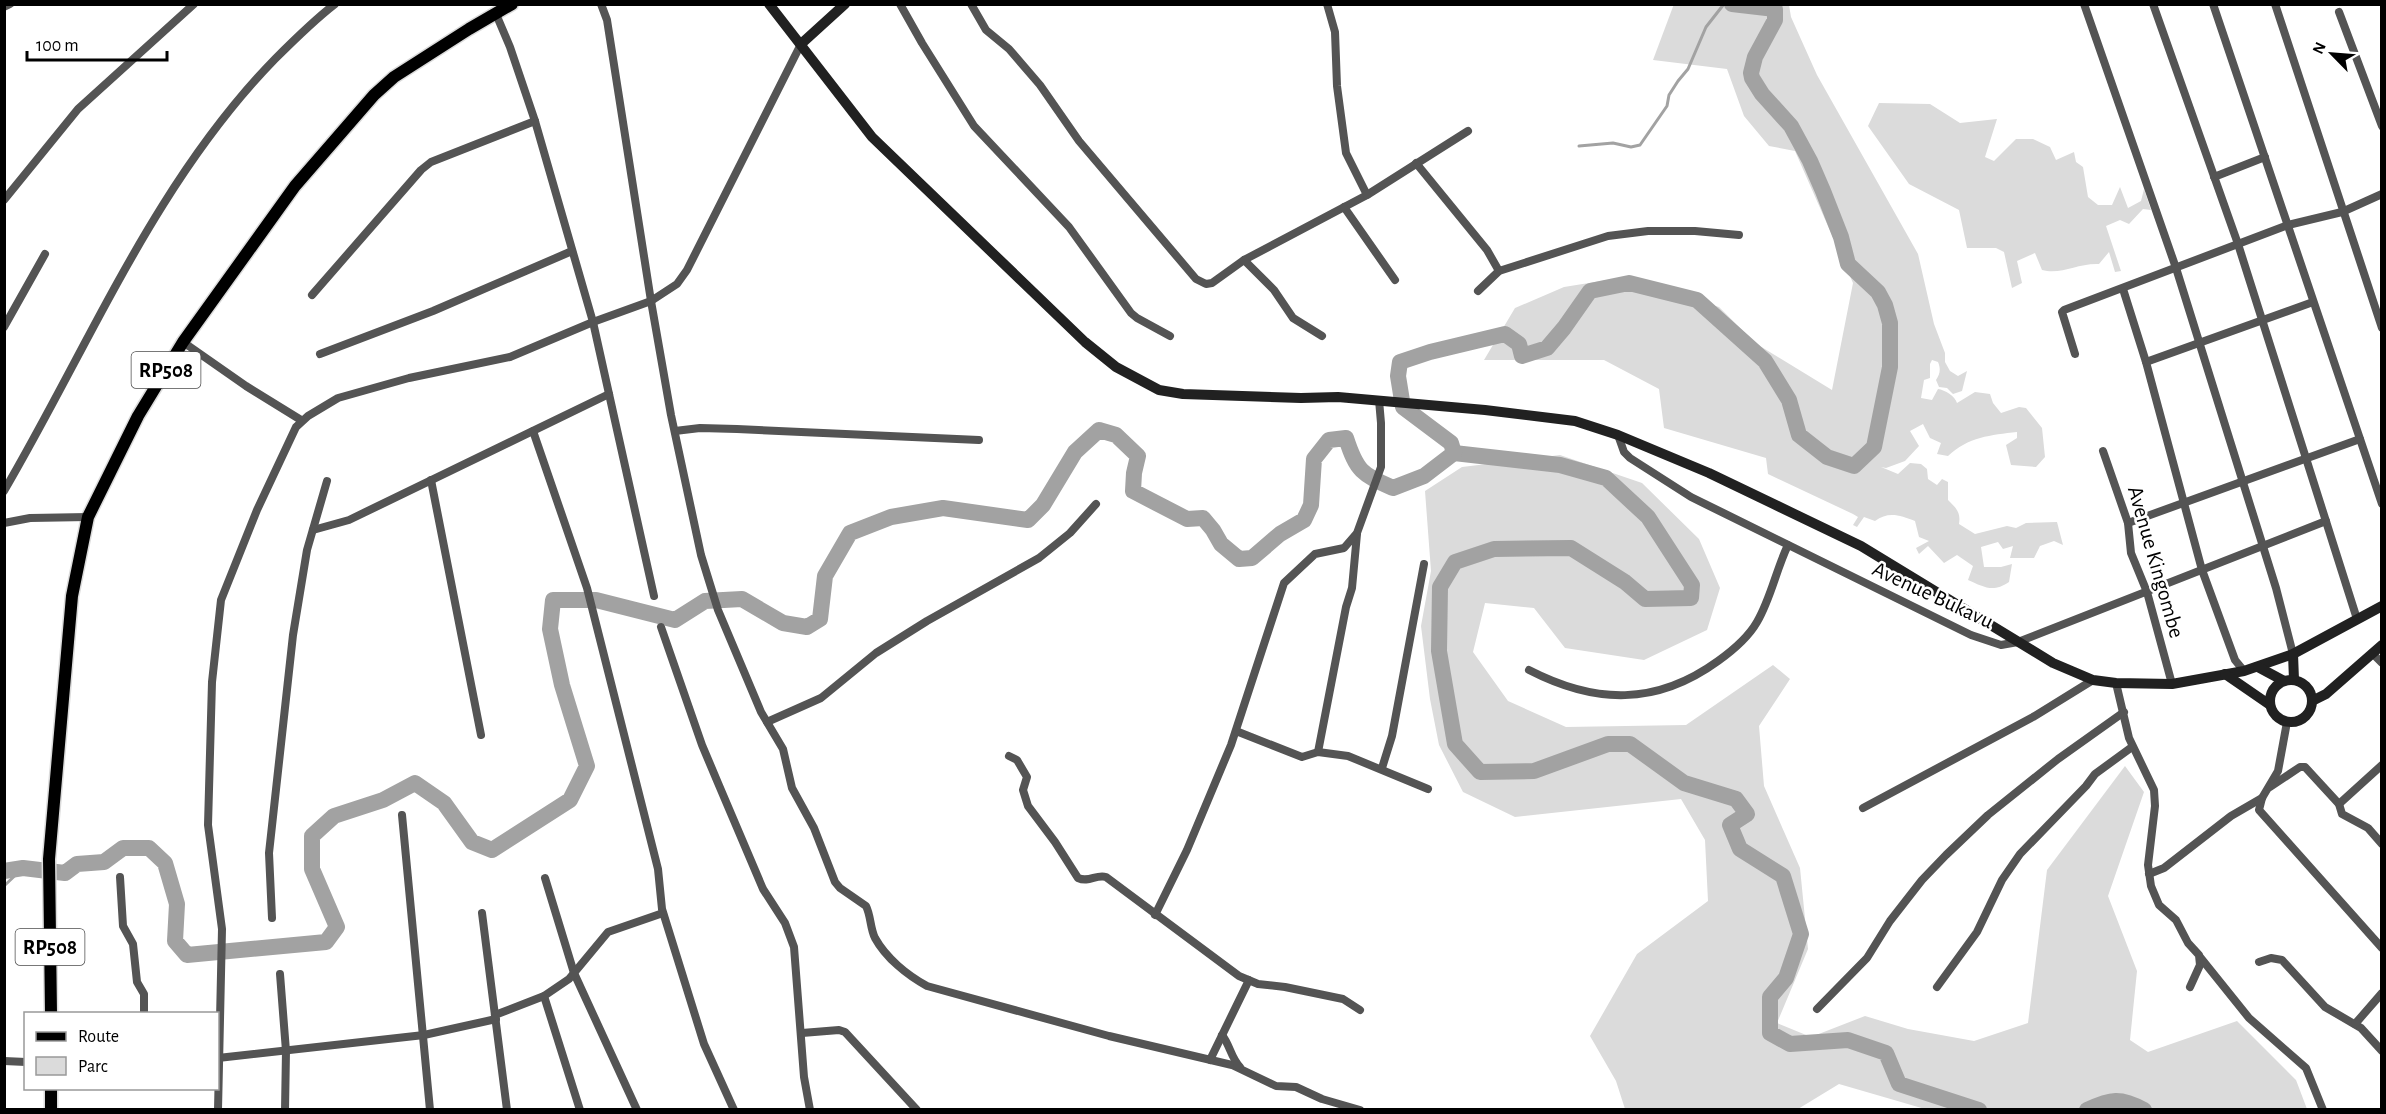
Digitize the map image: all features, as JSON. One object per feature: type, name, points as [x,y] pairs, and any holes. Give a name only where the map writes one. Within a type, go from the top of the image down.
[{"type":"main road","name":"RP508","points":[[51,1012],[49,859],[72,596],[88,517],[138,416],[183,342],[296,186],[374,95],[394,77],[512,4]]},
{"type":"main road","points":[[51,1090],[51,1110]]},
{"type":"street","points":[[4,7],[10,4]]},
{"type":"street","points":[[4,200],[78,109],[194,4]]},
{"type":"street","points":[[4,490],[166,198],[205,141],[249,85],[314,20],[336,4]]},
{"type":"street","points":[[601,4],[607,20],[651,301],[701,555],[718,610],[767,722],[783,748],[792,788],[814,828],[835,882],[866,906],[875,938],[911,977],[927,986],[1109,1036],[1210,1060],[1242,1070],[1276,1086],[1292,1086],[1322,1099],[1360,1110]]},
{"type":"street","points":[[770,4],[872,137],[1085,342],[1116,367],[1160,390],[1183,394],[1338,397],[1575,421],[1618,435],[1709,473],[1861,546],[2053,663],[2093,680],[2116,683],[2172,684],[2244,671],[2293,654],[2382,606]]},
{"type":"street","points":[[219,1034],[222,929],[208,825],[212,682],[221,600],[257,510],[301,420],[338,398],[409,378],[510,357],[593,322],[651,301],[677,284],[687,270],[801,44],[845,4]]},
{"type":"street","points":[[900,4],[921,43],[975,126],[1069,227],[1131,313],[1170,336]]},
{"type":"street","points":[[970,4],[986,30],[1009,50],[1040,85],[1079,141],[1196,279],[1206,284],[1212,283],[1244,260],[1366,195],[1468,131]]},
{"type":"street","points":[[1327,4],[1335,32],[1336,86],[1346,153],[1366,195]]},
{"type":"street","points":[[2096,4],[2085,6],[2176,268],[2263,546],[2293,654],[2289,680]]},
{"type":"street","points":[[2152,4],[2238,244],[2357,619]]},
{"type":"street","points":[[2213,4],[2382,504]]},
{"type":"street","points":[[2275,4],[2382,328]]},
{"type":"street","points":[[2339,12],[2382,126]]},
{"type":"street","points":[[496,14],[510,47],[535,121],[593,322],[654,596]]},
{"type":"street","points":[[312,295],[421,170],[431,162],[535,121]]},
{"type":"street","points":[[2214,177],[2265,157]]},
{"type":"street","points":[[1416,163],[1487,250],[1499,271]]},
{"type":"street","points":[[2075,354],[2063,311],[2288,225],[2342,212],[2382,194]]},
{"type":"street","points":[[1344,207],[1395,280]]},
{"type":"street","points":[[1478,291],[1499,271],[1608,236],[1648,231],[1695,231],[1739,236]]},
{"type":"street","points":[[320,354],[433,311],[572,251]]},
{"type":"street","points":[[4,327],[45,254]]},
{"type":"street","points":[[1244,260],[1274,290],[1293,318],[1322,336]]},
{"type":"street","points":[[2123,289],[2146,362],[2202,570],[2235,660],[2244,671]]},
{"type":"street","points":[[2146,362],[2313,302]]},
{"type":"street","points":[[183,342],[246,386],[301,420]]},
{"type":"street","points":[[314,530],[349,520],[609,394]]},
{"type":"street","points":[[1318,752],[1346,607],[1352,588],[1357,532],[1381,467],[1382,401]]},
{"type":"street","points":[[675,431],[700,428],[737,429],[979,440]]},
{"type":"street","points":[[533,431],[587,588],[658,869],[663,913],[704,1044],[734,1110]]},
{"type":"street","name":"Avenue Bukavu","points":[[1618,435],[1624,452],[1630,458],[1691,498],[1971,635],[1994,644],[2018,642],[2326,521]]},
{"type":"street","points":[[2128,523],[2360,439]]},
{"type":"street","name":"Avenue Kingombe","points":[[2103,451],[2128,523],[2132,553],[2146,592],[2172,684]]},
{"type":"street","points":[[431,480],[481,735]]},
{"type":"street","points":[[272,918],[269,853],[292,634],[304,565],[327,481]]},
{"type":"street","points":[[767,722],[821,698],[876,653],[927,621],[1039,558],[1070,532],[1096,504]]},
{"type":"street","points":[[4,523],[30,518],[88,517]]},
{"type":"street","points":[[1155,915],[1186,850],[1236,732],[1279,595],[1286,580],[1316,554],[1344,548],[1357,532]]},
{"type":"street","points":[[1528,670],[1581,692],[1609,694],[1634,694],[1661,690],[1702,672],[1726,655],[1757,623],[1788,545]]},
{"type":"street","points":[[1382,768],[1392,736],[1424,564]]},
{"type":"street","points":[[661,627],[718,783],[763,889],[785,923],[794,946],[804,1077],[810,1110]]},
{"type":"street","points":[[2312,701],[2326,694],[2382,645]]},
{"type":"street","points":[[2372,653],[2382,663]]},
{"type":"street","points":[[2225,674],[2270,705],[2274,714],[2287,722],[2298,721],[2305,717],[2310,711],[2312,701],[2307,687],[2258,667]]},
{"type":"street","points":[[1863,808],[2033,717],[2093,680]]},
{"type":"street","points":[[2270,705],[2272,690],[2289,680]]},
{"type":"street","points":[[2116,683],[2132,747],[2154,790],[2155,806],[2148,865],[2158,904],[2176,920],[2188,943],[2249,1018],[2306,1068],[2324,1110]]},
{"type":"street","points":[[1817,1009],[1867,958],[1890,921],[1922,880],[1946,855],[1988,815],[2058,759],[2124,712]]},
{"type":"street","points":[[2287,722],[2278,771],[2262,798],[2260,812],[2382,948]]},
{"type":"street","points":[[1236,732],[1302,757],[1318,752],[1348,756],[1382,768],[1428,789]]},
{"type":"street","points":[[1937,987],[1977,932],[2002,880],[2020,854],[2095,774],[2132,747]]},
{"type":"street","points":[[1009,756],[1017,760],[1027,777],[1023,790],[1028,806],[1078,878],[1089,881],[1102,876],[1106,877],[1239,976],[1343,999],[1360,1010]]},
{"type":"street","points":[[2339,804],[2382,765]]},
{"type":"street","points":[[2268,788],[2305,767],[2339,804],[2345,818],[2368,828],[2382,844]]},
{"type":"street","points":[[2149,874],[2164,868],[2231,816],[2262,798]]},
{"type":"street","points":[[402,815],[430,1110]]},
{"type":"street","points":[[120,877],[123,926],[134,944],[136,982],[144,994],[144,1012]]},
{"type":"street","points":[[545,878],[574,974],[637,1110]]},
{"type":"street","points":[[482,913],[507,1110]]},
{"type":"street","points":[[219,1058],[424,1035],[495,1017],[544,996],[574,974],[608,932],[663,913]]},
{"type":"street","points":[[2190,987],[2200,965],[2199,955]]},
{"type":"street","points":[[2259,962],[2271,958],[2282,960],[2325,1006],[2366,1032],[2382,1051]]},
{"type":"street","points":[[280,974],[286,1052],[285,1110]]},
{"type":"street","points":[[1210,1060],[1249,980]]},
{"type":"street","points":[[2355,1024],[2382,993]]},
{"type":"street","points":[[544,996],[580,1110]]},
{"type":"street","points":[[802,1033],[839,1030],[845,1032],[917,1110]]},
{"type":"street","points":[[1222,1035],[1230,1045],[1234,1061],[1242,1070]]},
{"type":"street","points":[[4,1061],[24,1062]]},
{"type":"street","points":[[218,1090],[218,1110]]},
{"type":"green space","points":[[1674,4],[1789,5],[1791,17],[1817,75],[1918,254],[1934,324],[1945,353],[1945,362],[1950,371],[1958,376],[1967,371],[1962,391],[1953,394],[1947,388],[1939,387],[1936,380],[1940,371],[1939,365],[1938,362],[1932,360],[1930,378],[1924,380],[1921,398],[1932,400],[1938,389],[1949,394],[1957,403],[1975,392],[1990,394],[1993,403],[2001,413],[2019,407],[2026,408],[2042,428],[2045,457],[2036,467],[2011,465],[2006,445],[2017,438],[2017,432],[1972,441],[1948,456],[1937,454],[1941,443],[1930,438],[1923,424],[1910,431],[1919,446],[1905,461],[1886,468],[1881,467],[1898,474],[1910,463],[1921,464],[1927,469],[1928,479],[1937,485],[1942,479],[1948,482],[1948,500],[1959,513],[1959,524],[1975,534],[2007,526],[2016,528],[2026,523],[2057,522],[2063,545],[2054,541],[2040,546],[2034,558],[2010,558],[2013,546],[2003,549],[1998,542],[1981,547],[1984,567],[2001,567],[2012,564],[2009,582],[1988,588],[1968,580],[1973,566],[1957,555],[1944,563],[1928,546],[1919,554],[1916,548],[1929,541],[1919,537],[1915,521],[1894,515],[1875,521],[1864,517],[1857,527],[1853,525],[1858,517],[1853,514],[1768,474],[1766,458],[1664,428],[1659,389],[1604,360],[1484,360],[1515,308],[1564,287],[1620,278],[1719,307],[1755,343],[1832,390],[1853,283],[1795,151],[1769,146],[1744,116],[1727,69],[1653,60]]},
{"type":"green space","points":[[1879,103],[1930,104],[1960,123],[1997,119],[1985,157],[1994,161],[2016,139],[2033,139],[2050,147],[2056,160],[2074,152],[2076,162],[2083,167],[2088,197],[2098,205],[2112,205],[2120,187],[2128,208],[2141,201],[2144,189],[2151,210],[2143,209],[2129,224],[2120,220],[2106,226],[2121,271],[2115,272],[2109,252],[2099,264],[2056,271],[2042,270],[2035,253],[2017,261],[2022,283],[2012,288],[2004,252],[1996,248],[1967,248],[1959,210],[1909,184],[1868,126]]},
{"type":"green space","points":[[1560,455],[1642,483],[1699,539],[1720,588],[1707,630],[1644,660],[1565,648],[1534,608],[1485,603],[1473,652],[1508,701],[1566,727],[1686,725],[1773,665],[1790,679],[1759,726],[1764,786],[1800,868],[1808,949],[1777,1023],[1811,1037],[1865,1016],[1908,1029],[1974,1041],[2028,1023],[2047,870],[2125,766],[2144,792],[2108,896],[2137,971],[2130,1040],[2148,1052],[2237,1021],[2296,1080],[2307,1109],[1925,1109],[1839,1084],[1798,1109],[1625,1109],[1616,1081],[1590,1036],[1637,954],[1708,901],[1705,840],[1681,799],[1515,817],[1463,792],[1439,745],[1430,699],[1421,626],[1431,571],[1425,491],[1462,467]]},
{"type":"waterway","points":[[1579,146],[1613,143],[1631,147],[1640,145],[1667,106],[1669,95],[1688,69],[1706,27],[1724,4]]},
{"type":"waterway","points":[[4,871],[23,868],[65,873],[77,864],[104,862],[123,848],[149,848],[165,863],[177,904],[175,941],[187,955],[326,942],[337,927],[312,869],[312,836],[334,816],[383,800],[415,783],[444,803],[472,842],[492,850],[570,800],[587,766],[562,685],[550,629],[553,600],[596,600],[675,620],[705,601],[742,599],[783,623],[807,627],[820,619],[825,576],[850,533],[891,517],[943,508],[1028,520],[1043,505],[1075,452],[1099,430],[1116,435],[1138,456],[1133,491],[1187,519],[1203,518],[1221,544],[1239,559],[1252,558],[1280,534],[1304,520],[1311,505],[1314,459],[1329,440],[1346,438],[1362,470],[1367,475],[1393,488],[1424,476],[1454,453],[1451,443],[1403,407],[1398,376],[1400,362],[1430,352],[1505,334],[1519,344],[1522,356],[1547,348],[1590,291],[1629,283],[1697,300],[1765,361],[1789,400],[1799,435],[1827,457],[1854,466],[1874,447],[1890,367],[1890,323],[1885,305],[1878,292],[1848,264],[1841,237],[1823,191],[1791,126],[1762,94],[1752,78],[1755,57],[1775,20],[1775,9],[1732,4]]},
{"type":"waterway","points":[[1454,453],[1560,465],[1606,478],[1648,517],[1692,585],[1691,598],[1645,599],[1625,582],[1571,548],[1494,549],[1455,562],[1440,587],[1439,651],[1455,744],[1480,772],[1534,771],[1608,744],[1630,744],[1684,783],[1736,799],[1747,814],[1730,825],[1740,849],[1783,876],[1801,934],[1786,978],[1770,997],[1770,1033],[1790,1044],[1848,1040],[1886,1053],[1899,1084],[1979,1110]]},
{"type":"waterway","points":[[4,886],[23,868]]},
{"type":"waterway","points":[[2087,1110],[2116,1101],[2122,1101],[2144,1110]]}]
